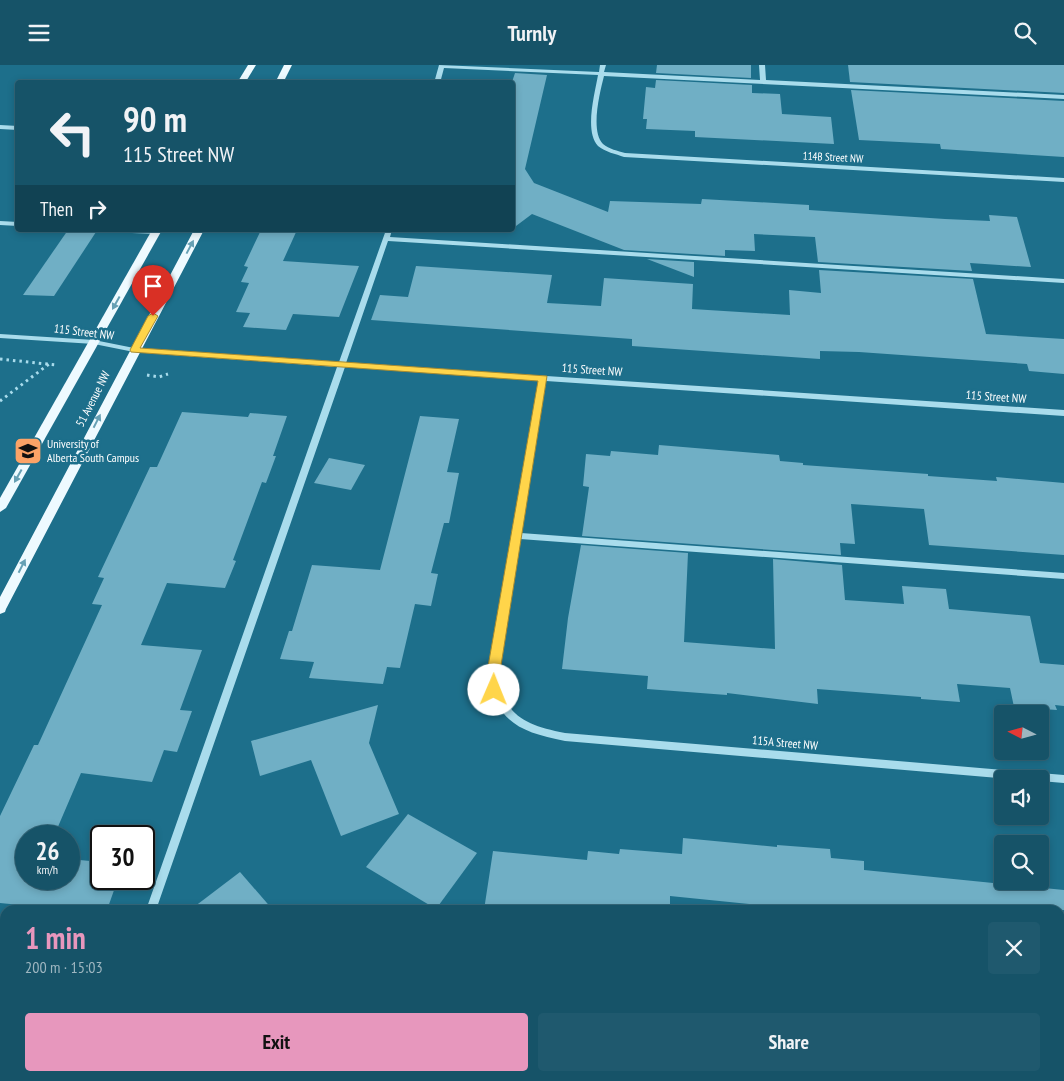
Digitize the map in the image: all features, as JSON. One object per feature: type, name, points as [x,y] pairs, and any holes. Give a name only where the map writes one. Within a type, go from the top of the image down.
[{"type":"main road","points":[[243,80],[252,65]]},
{"type":"main road","points":[[280,80],[288,65]]},
{"type":"main road","points":[[0,508],[155,232]]},
{"type":"main road","name":"51 Avenue NW","points":[[0,609],[134,350],[199,232]]},
{"type":"street","points":[[438,80],[442,65],[601,75],[1064,97]]},
{"type":"street","points":[[601,75],[603,65]]},
{"type":"street","points":[[762,65],[763,83]]},
{"type":"street","name":"114B Street NW","points":[[601,75],[593,129],[598,142],[603,147],[624,155],[1064,180]]},
{"type":"street","points":[[0,127],[15,128]]},
{"type":"street","points":[[153,905],[388,232]]},
{"type":"street","points":[[386,239],[1064,281]]},
{"type":"street","name":"115 Street NW","points":[[0,336],[94,342],[134,350],[1064,413]]},
{"type":"street","points":[[543,378],[518,536],[1064,576]]},
{"type":"street","name":"115A Street NW","points":[[518,536],[492,678],[500,703],[509,715],[524,726],[540,733],[564,737],[1064,779]]},
{"type":"lane","points":[[0,223],[15,225]]},
{"type":"path","points":[[0,359],[49,364],[0,401]]},
{"type":"building","points":[[657,65],[751,65],[751,78],[656,73]]},
{"type":"building","points":[[848,65],[1064,65],[1064,93],[850,82]]},
{"type":"building","points":[[515,73],[547,75],[525,169],[534,183],[608,212],[610,201],[701,204],[702,199],[809,205],[809,210],[945,219],[990,221],[989,215],[1017,217],[1031,267],[970,263],[972,271],[818,262],[815,237],[754,234],[755,251],[725,250],[725,256],[624,250],[532,214],[515,227],[515,80],[513,80]]},
{"type":"building","points":[[656,80],[752,85],[752,93],[780,94],[782,114],[831,117],[834,144],[695,137],[695,131],[646,129],[647,119],[643,119],[646,87],[655,88]]},
{"type":"building","points":[[851,90],[1064,101],[1064,157],[941,149],[940,144],[859,140]]},
{"type":"building","points":[[67,232],[96,232],[54,296],[23,295]]},
{"type":"building","points":[[260,232],[296,232],[283,261],[359,266],[339,317],[293,314],[286,330],[243,327],[250,313],[236,312],[249,283],[241,282],[248,267],[244,266]]},
{"type":"building","points":[[647,259],[694,262],[694,277]]},
{"type":"building","points":[[416,266],[552,275],[547,303],[601,306],[604,278],[693,284],[692,309],[790,315],[789,290],[821,293],[819,270],[973,279],[986,334],[1064,339],[1064,374],[1029,371],[1027,364],[820,351],[820,359],[632,346],[632,339],[371,320],[380,295],[408,297]]},
{"type":"building","points":[[182,412],[248,417],[250,413],[287,416],[273,456],[276,456],[266,483],[262,482],[233,560],[236,561],[225,588],[167,583],[141,645],[202,650],[180,710],[192,711],[177,752],[164,750],[152,782],[81,773],[59,825],[15,825],[15,890],[80,890],[80,860],[90,861],[90,890],[114,890],[109,905],[20,905],[0,903],[0,816],[34,745],[38,745],[102,605],[92,604],[104,578],[98,577],[150,467],[157,467]]},
{"type":"building","points":[[420,416],[459,419],[447,472],[459,473],[449,523],[444,523],[431,573],[438,574],[431,606],[415,604],[400,668],[387,667],[383,684],[309,678],[314,662],[280,659],[289,631],[292,631],[312,565],[380,570]]},
{"type":"building","points":[[659,445],[779,455],[780,461],[803,463],[803,465],[997,481],[996,477],[1064,483],[1064,555],[929,545],[924,509],[851,504],[855,544],[840,543],[841,555],[582,536],[589,487],[583,486],[586,454],[610,456],[611,451],[658,455]]},
{"type":"building","points":[[329,458],[365,465],[351,490],[314,483]]},
{"type":"building","points":[[581,545],[688,553],[684,642],[775,649],[773,559],[842,565],[845,600],[904,604],[902,586],[946,589],[949,609],[1030,616],[1040,663],[1064,665],[1064,706],[1055,705],[1057,710],[1049,709],[1049,705],[1014,705],[1010,688],[957,684],[960,702],[817,689],[818,704],[727,693],[727,695],[647,689],[648,676],[562,669],[568,618]]},
{"type":"building","points":[[378,705],[369,743],[399,814],[341,836],[311,760],[260,776],[251,741]]},
{"type":"building","points":[[408,814],[477,853],[439,905],[429,905],[366,867]]},
{"type":"building","points":[[683,838],[777,847],[777,845],[830,849],[831,858],[864,861],[864,870],[994,883],[994,890],[1064,890],[1064,905],[760,905],[670,896],[670,905],[485,905],[493,851],[587,860],[588,851],[619,854],[620,849],[682,854]]},
{"type":"building","points":[[240,872],[269,905],[197,905]]},
{"type":"place","name":"University of Alberta South Campus","points":[[28,451]]},
{"type":"route","points":[[153,316],[134,350],[360,367],[543,378],[518,536],[492,678],[494,690]]}]
